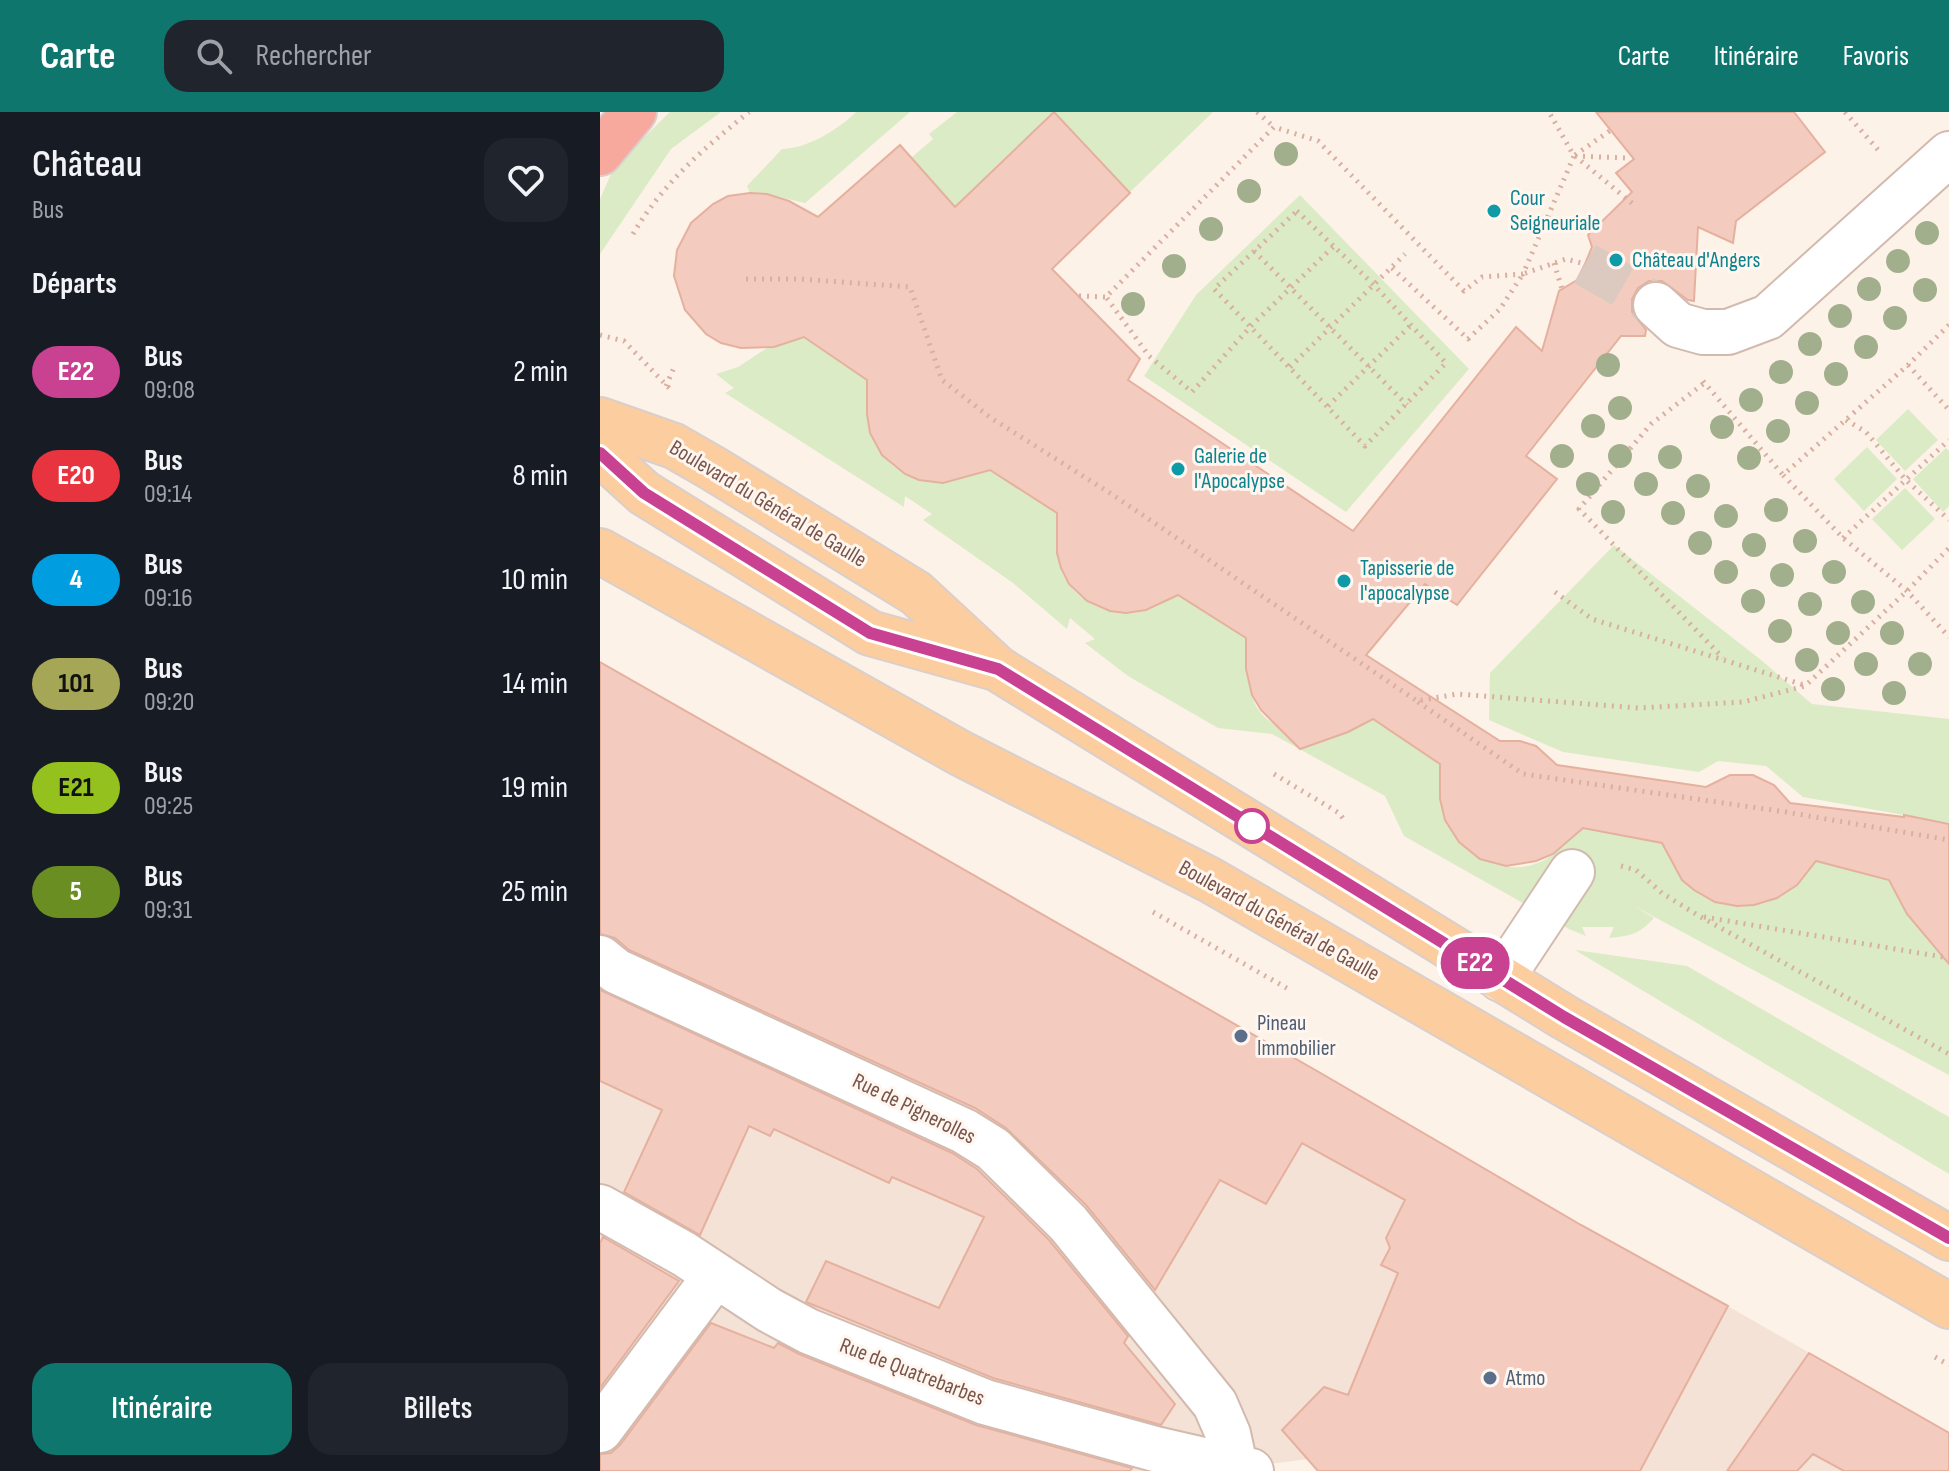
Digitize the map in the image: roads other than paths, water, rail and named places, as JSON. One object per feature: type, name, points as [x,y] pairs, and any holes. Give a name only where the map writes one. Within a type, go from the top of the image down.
[{"type":"highway","points":[[600,153],[634,112]]},
{"type":"main road","name":"Boulevard du Général de Gaulle","points":[[600,420],[674,446],[916,593],[998,669],[1501,979],[1949,1238]]},
{"type":"main road","name":"Boulevard du Général de Gaulle","points":[[600,453],[644,493],[870,633],[998,669]]},
{"type":"main road","name":"Boulevard du Général de Gaulle","points":[[600,551],[960,753],[1210,880],[1949,1306]]},
{"type":"street","points":[[1667,315],[1703,332],[1728,332],[1768,317],[1949,154]]},
{"type":"street","points":[[1501,979],[1572,872]]},
{"type":"street","name":"Rue de Pignerolles","points":[[600,958],[616,971],[964,1131],[993,1149],[1068,1223],[1215,1404],[1243,1469]]},
{"type":"street","name":"Rue de Quatrebarbes","points":[[600,1207],[684,1254],[769,1310],[808,1331],[985,1402],[1155,1449],[1243,1469]]},
{"type":"street","points":[[600,1430],[716,1275]]},
{"type":"tunnel","points":[[1585,264],[1656,305]]},
{"type":"place","name":"Cour Seigneuriale","points":[[1494,211]]},
{"type":"place","name":"Château d'Angers","points":[[1616,260]]},
{"type":"place","name":"Galerie de l'Apocalypse","points":[[1178,469]]},
{"type":"place","name":"Tapisserie de l'apocalypse","points":[[1344,581]]},
{"type":"place","name":"Pineau Immobilier","points":[[1241,1036]]},
{"type":"place","name":"Atmo","points":[[1490,1378]]}]
